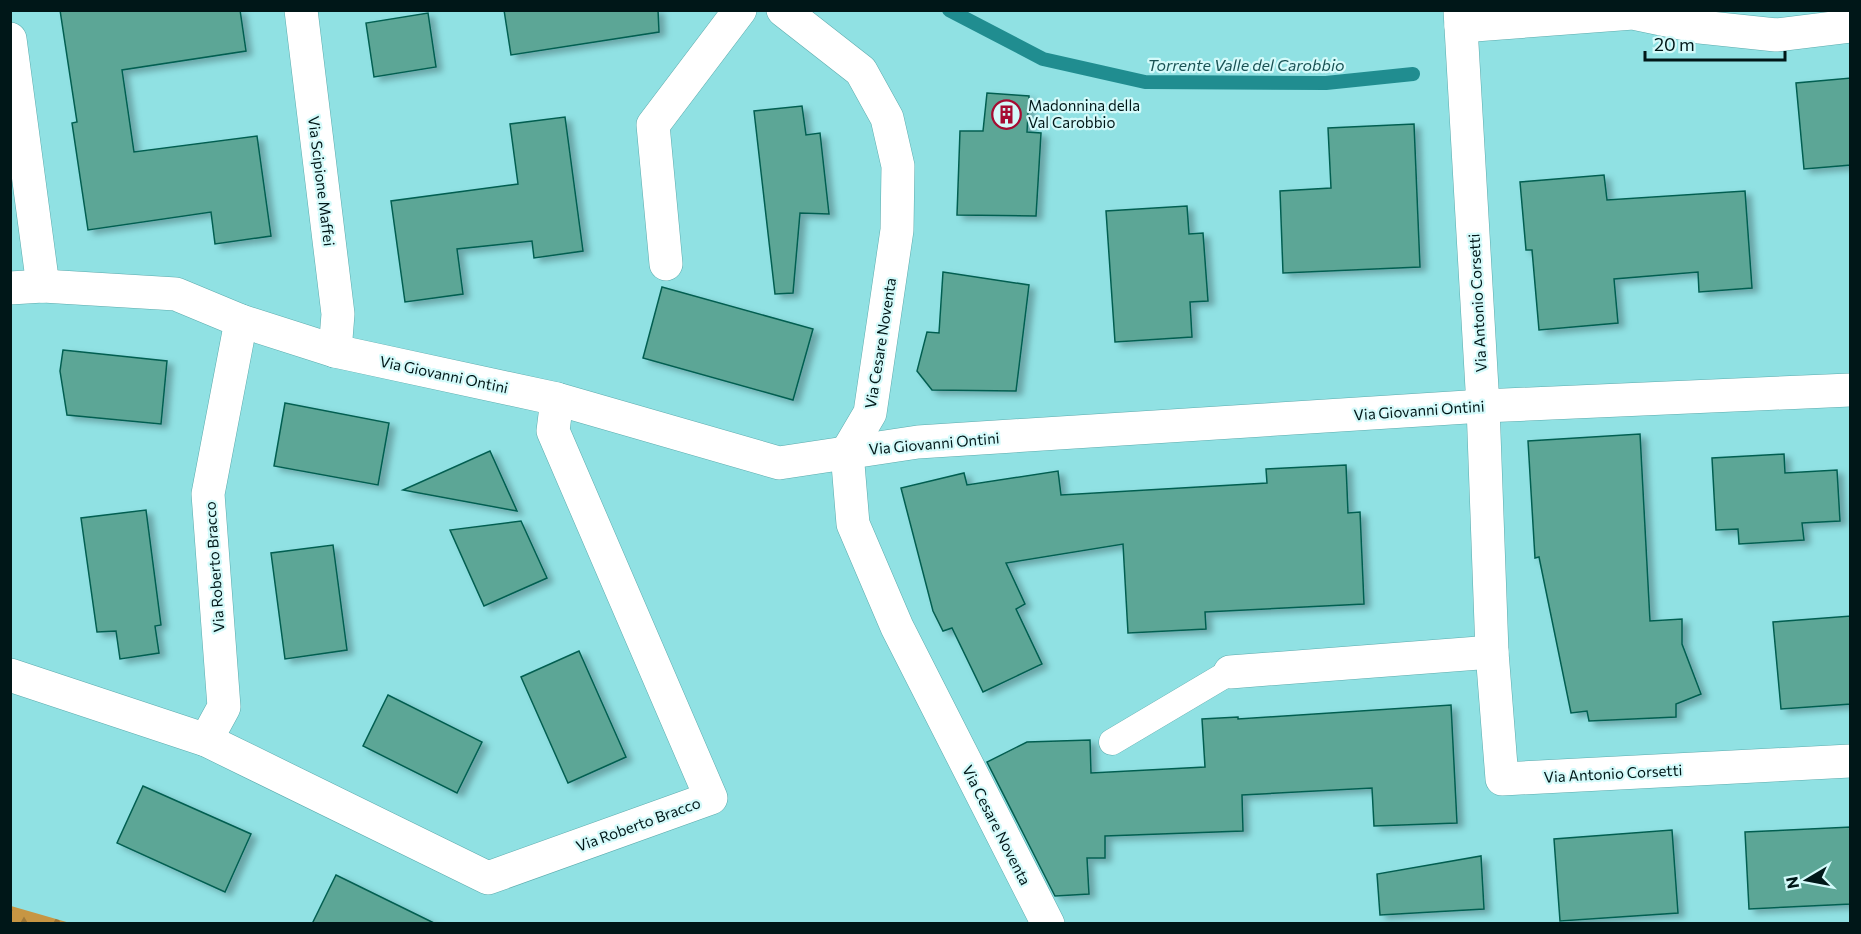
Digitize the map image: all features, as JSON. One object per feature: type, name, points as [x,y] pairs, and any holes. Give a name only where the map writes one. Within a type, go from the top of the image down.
[{"type":"street","name":"Via Scipione Maffei","points":[[301,10],[338,314],[335,351]]},
{"type":"street","points":[[666,264],[653,125],[740,10]]},
{"type":"street","name":"Via Cesare Noventa","points":[[783,10],[861,71],[887,118],[898,166],[897,230],[870,413],[847,452],[853,524],[897,627],[1048,924]]},
{"type":"street","name":"Via Antonio Corsetti","points":[[1851,26],[1776,35],[1700,27],[1633,13],[1460,18],[1483,406],[1492,652],[1502,779],[1851,761]]},
{"type":"street","points":[[10,39],[43,286]]},
{"type":"street","name":"Via Giovanni Ontini","points":[[10,288],[43,286],[176,294],[241,321],[335,351],[557,399],[779,463],[918,442],[1483,406],[1851,390]]},
{"type":"street","name":"Via Roberto Bracco","points":[[207,740],[224,707],[208,494],[241,321]]},
{"type":"street","name":"Via Roberto Bracco","points":[[10,675],[207,740],[488,878],[711,798],[553,431],[557,399]]},
{"type":"street","points":[[1230,672],[1492,652]]},
{"type":"lane","points":[[1112,742],[1230,672]]},
{"type":"green space","points":[[11,906],[70,923],[11,923]]},
{"type":"building","points":[[60,10],[240,10],[246,51],[122,70],[134,152],[257,136],[271,236],[215,244],[211,212],[88,230],[72,123],[77,122]]},
{"type":"building","points":[[504,10],[658,10],[659,32],[511,55]]},
{"type":"building","points":[[428,13],[436,67],[374,77],[366,23]]},
{"type":"building","points":[[1851,78],[1851,165],[1804,169],[1796,83]]},
{"type":"building","points":[[987,93],[1029,96],[1027,132],[1041,133],[1036,216],[957,215],[960,131],[983,131]]},
{"type":"building","points":[[802,106],[806,135],[820,133],[829,214],[800,213],[793,293],[775,294],[754,111]]},
{"type":"building","points":[[565,117],[583,251],[534,258],[532,241],[457,249],[463,294],[405,302],[391,201],[518,184],[510,124]]},
{"type":"building","points":[[1414,124],[1420,267],[1283,273],[1280,191],[1331,188],[1328,128]]},
{"type":"building","points":[[1604,175],[1607,200],[1745,191],[1752,288],[1699,292],[1698,272],[1614,279],[1618,323],[1539,330],[1532,250],[1526,250],[1520,182]]},
{"type":"building","points":[[1187,206],[1189,234],[1203,233],[1208,301],[1190,302],[1192,337],[1115,342],[1106,211]]},
{"type":"building","points":[[943,272],[1029,285],[1016,391],[932,390],[917,371],[927,332],[939,333]]},
{"type":"building","points":[[662,287],[813,329],[793,400],[643,358]]},
{"type":"building","points":[[63,350],[167,361],[161,424],[67,415],[60,371]]},
{"type":"building","points":[[285,403],[389,423],[378,485],[274,466]]},
{"type":"building","points":[[1640,434],[1650,621],[1682,619],[1682,644],[1701,694],[1676,704],[1676,717],[1589,721],[1587,711],[1571,713],[1539,557],[1535,558],[1528,441]]},
{"type":"building","points":[[490,451],[517,511],[403,490]]},
{"type":"building","points":[[1784,454],[1785,473],[1837,470],[1840,521],[1802,523],[1804,540],[1739,544],[1738,529],[1716,530],[1712,458]]},
{"type":"building","points":[[1346,465],[1348,513],[1360,512],[1364,604],[1205,612],[1206,629],[1128,633],[1123,544],[1006,563],[1025,604],[1016,609],[1042,664],[983,692],[952,628],[943,631],[933,611],[901,488],[964,473],[967,485],[1058,471],[1061,495],[1267,483],[1266,469]]},
{"type":"building","points":[[146,510],[161,625],[155,626],[159,653],[120,659],[116,631],[97,632],[81,518]]},
{"type":"building","points":[[521,521],[547,578],[484,606],[450,530]]},
{"type":"building","points":[[333,545],[347,650],[285,659],[271,553]]},
{"type":"building","points":[[1851,616],[1851,704],[1781,709],[1773,622]]},
{"type":"building","points":[[579,651],[626,757],[568,783],[521,677]]},
{"type":"building","points":[[388,695],[482,742],[457,793],[363,746]]},
{"type":"building","points":[[1451,705],[1457,823],[1374,826],[1372,788],[1242,795],[1243,831],[1105,836],[1105,858],[1087,858],[1089,894],[1055,896],[987,762],[1027,742],[1090,740],[1091,773],[1205,767],[1202,719],[1238,717],[1238,719]]},
{"type":"building","points":[[143,786],[251,834],[225,892],[117,843]]},
{"type":"building","points":[[1851,827],[1851,904],[1749,909],[1745,832]]},
{"type":"building","points":[[1672,830],[1678,913],[1560,921],[1554,839]]},
{"type":"building","points":[[1481,856],[1484,909],[1380,915],[1377,874]]},
{"type":"building","points":[[336,875],[436,924],[312,924]]},
{"type":"waterway","name":"Torrente Valle del Carobbio","points":[[949,10],[1043,59],[1145,82],[1326,83],[1413,74]]},
{"type":"place","name":"Madonnina della Val Carobbio","points":[[1007,114]]}]
